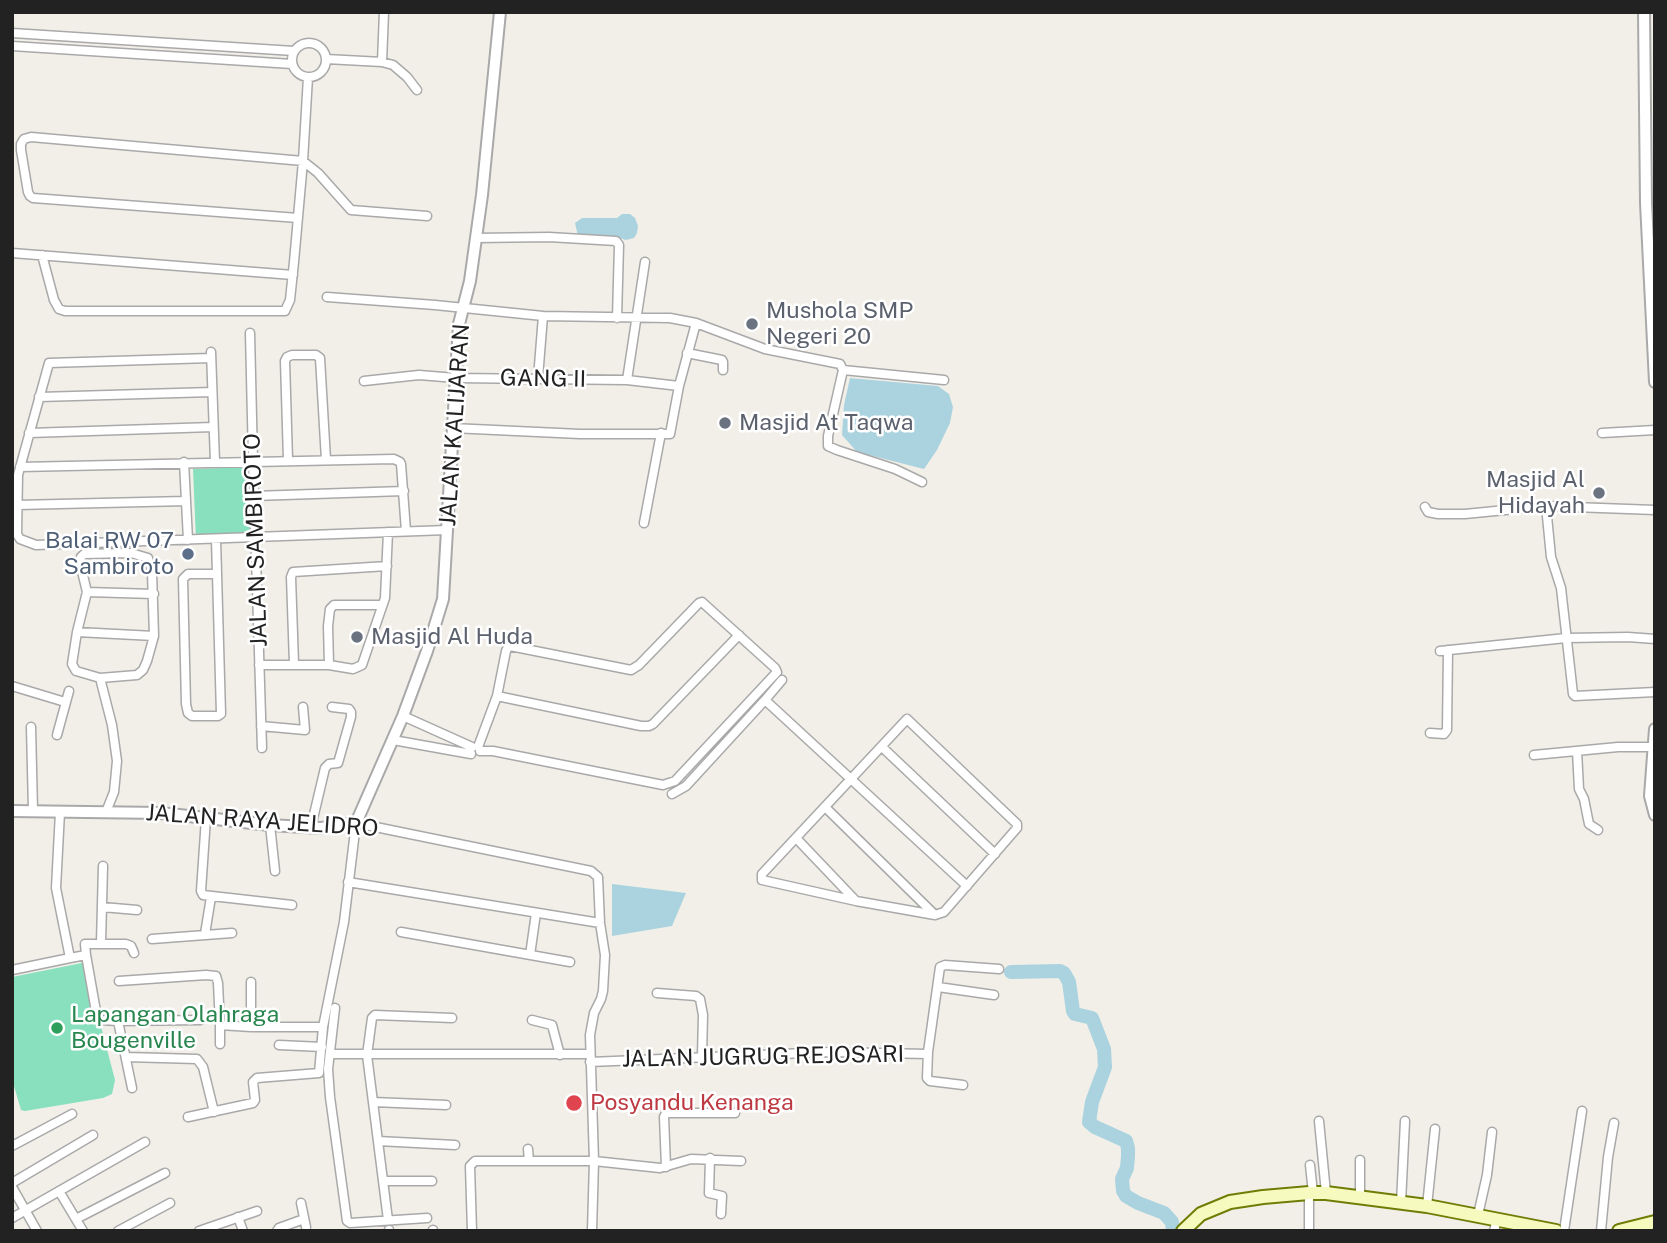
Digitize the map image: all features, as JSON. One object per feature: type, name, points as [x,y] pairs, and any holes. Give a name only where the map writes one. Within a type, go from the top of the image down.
[{"type":"main road","points":[[1183,1231],[1200,1214],[1230,1202],[1316,1194],[1427,1206],[1478,1215],[1495,1225],[1556,1231]]},
{"type":"main road","points":[[1619,1231],[1655,1222]]},
{"type":"street","points":[[382,62],[384,12]]},
{"type":"street","name":"JALAN KALIJARAN","points":[[356,822],[403,716],[443,600],[459,324],[477,238],[500,12]]},
{"type":"street","points":[[1644,12],[1646,202],[1655,382]]},
{"type":"street","points":[[12,33],[294,51]]},
{"type":"street","points":[[312,43],[322,48],[326,59],[323,69],[319,74],[308,77],[301,75],[295,71],[292,64],[294,51],[302,44],[312,43]]},
{"type":"street","points":[[12,46],[292,64]]},
{"type":"street","points":[[326,59],[393,65],[417,90]]},
{"type":"street","points":[[40,255],[54,300],[59,309],[65,311],[282,312],[287,309],[293,275],[308,77]]},
{"type":"street","points":[[298,218],[33,198],[30,196],[21,149],[24,139],[30,137],[303,161],[318,173],[351,210],[428,216]]},
{"type":"street","points":[[477,238],[549,237],[616,241],[619,245],[617,318]]},
{"type":"street","points":[[12,253],[293,275]]},
{"type":"street","points":[[627,380],[645,262]]},
{"type":"street","points":[[327,297],[542,316],[670,318],[696,323],[765,349],[840,364],[843,369],[828,446],[895,469],[922,482]]},
{"type":"street","points":[[538,378],[542,316]]},
{"type":"street","points":[[452,428],[580,434],[670,433],[696,323]]},
{"type":"street","name":"JALAN SAMBIROTO","points":[[250,333],[262,748]]},
{"type":"street","points":[[687,353],[722,360],[723,370]]},
{"type":"street","points":[[215,462],[211,355],[52,362],[48,365],[20,467],[19,537],[36,545],[447,530]]},
{"type":"street","points":[[288,460],[285,361],[292,355],[316,355],[320,358],[326,460]]},
{"type":"street","points":[[843,369],[944,380]]},
{"type":"street","name":"GANG II","points":[[364,382],[419,375],[456,378],[627,380],[679,386]]},
{"type":"street","points":[[39,397],[212,393]]},
{"type":"street","points":[[29,433],[213,427]]},
{"type":"street","points":[[1602,433],[1655,430]]},
{"type":"street","points":[[644,523],[661,433]]},
{"type":"street","points":[[20,467],[390,459],[400,461],[406,531]]},
{"type":"street","points":[[184,463],[188,540]]},
{"type":"street","points":[[254,496],[404,491]]},
{"type":"street","points":[[18,505],[186,501]]},
{"type":"street","points":[[1425,507],[1431,513],[1465,514],[1546,506],[1655,510]]},
{"type":"street","points":[[1546,506],[1549,550],[1561,588],[1574,696],[1655,692]]},
{"type":"street","points":[[259,665],[329,664],[353,669],[362,665],[386,598],[388,532]]},
{"type":"street","points":[[216,538],[221,714],[192,716],[188,713],[186,704],[183,578],[187,574],[217,574]]},
{"type":"street","points":[[131,553],[148,558],[154,594],[154,636],[147,661],[140,673],[100,678],[73,668],[72,659],[87,592],[80,563],[84,554],[131,553]]},
{"type":"street","points":[[294,664],[293,572],[387,566]]},
{"type":"street","points":[[87,592],[154,594]]},
{"type":"street","points":[[393,740],[475,750],[493,751],[663,785],[675,780],[777,672],[702,602],[631,670],[510,646],[506,651],[497,696],[475,750]]},
{"type":"street","points":[[329,664],[330,608],[340,604],[382,605]]},
{"type":"street","points":[[77,632],[154,636]]},
{"type":"street","points":[[497,696],[649,726],[739,635]]},
{"type":"street","points":[[1430,733],[1444,734],[1447,730],[1444,651],[1566,638],[1655,639]]},
{"type":"street","points":[[100,678],[112,724],[117,761],[114,792],[106,812]]},
{"type":"street","points":[[672,794],[686,786],[782,680]]},
{"type":"street","points":[[13,689],[65,702]]},
{"type":"street","points":[[57,735],[69,691]]},
{"type":"street","points":[[765,700],[967,886]]},
{"type":"street","points":[[311,827],[325,768],[329,764],[338,763],[351,717],[349,709],[332,706]]},
{"type":"street","points":[[261,726],[305,730],[303,708]]},
{"type":"street","points":[[403,716],[475,750]]},
{"type":"street","points":[[907,719],[1011,817],[1017,828],[944,912],[935,915],[762,880],[762,874],[882,747],[907,719]]},
{"type":"street","points":[[31,727],[33,811]]},
{"type":"street","points":[[1654,809],[1650,796],[1655,729]]},
{"type":"street","points":[[715,739],[722,747]]},
{"type":"street","points":[[882,747],[995,854]]},
{"type":"street","points":[[1534,755],[1618,747],[1654,747]]},
{"type":"street","points":[[1577,751],[1579,789],[1589,824],[1598,830]]},
{"type":"street","points":[[825,807],[935,915]]},
{"type":"street","name":"JALAN RAYA JELIDRO","points":[[12,811],[161,813],[321,828],[356,822],[591,871]]},
{"type":"street","points":[[60,812],[56,888],[70,958]]},
{"type":"street","points":[[206,818],[201,891],[203,895],[292,905]]},
{"type":"street","points":[[188,1116],[253,1103],[254,1082],[257,1078],[319,1073],[323,1027],[344,922],[356,822]]},
{"type":"street","points":[[270,825],[275,871]]},
{"type":"street","points":[[796,838],[856,901]]},
{"type":"street","points":[[101,943],[103,866]]},
{"type":"street","name":"JALAN JUGRUG REJOSARI","points":[[591,871],[598,877],[600,923],[605,955],[604,985],[591,1023],[594,1161],[592,1231]]},
{"type":"street","points":[[348,882],[600,923]]},
{"type":"street","points":[[205,934],[211,897]]},
{"type":"street","points":[[103,907],[137,910]]},
{"type":"street","points":[[530,955],[536,913]]},
{"type":"street","points":[[401,932],[570,962]]},
{"type":"street","points":[[152,939],[232,933]]},
{"type":"street","points":[[134,953],[128,944],[85,944],[97,1017],[100,1020],[118,1021],[201,1020]]},
{"type":"street","points":[[12,970],[86,955]]},
{"type":"street","name":"JALAN JUGRUG REJOSARI","points":[[590,1058],[830,1052],[928,1054],[940,967],[945,965],[999,969]]},
{"type":"street","points":[[119,981],[216,976],[220,1044]]},
{"type":"street","points":[[251,982],[251,1027]]},
{"type":"street","points":[[938,988],[994,995]]},
{"type":"street","points":[[657,993],[696,996],[700,999],[703,1015],[702,1056]]},
{"type":"street","points":[[335,1008],[328,1069],[347,1221],[350,1223],[428,1218]]},
{"type":"street","points":[[388,1220],[367,1055],[374,1015],[452,1018]]},
{"type":"street","points":[[532,1020],[552,1025],[560,1055]]},
{"type":"street","points":[[118,1021],[132,1088]]},
{"type":"street","points":[[220,1025],[323,1027]]},
{"type":"street","points":[[279,1045],[322,1047]]},
{"type":"street","points":[[331,1054],[560,1055],[590,1058]]},
{"type":"street","points":[[928,1054],[928,1080],[963,1085]]},
{"type":"street","points":[[126,1057],[197,1059],[203,1067],[214,1112]]},
{"type":"street","points":[[373,1101],[446,1105]]},
{"type":"street","points":[[1564,1231],[1582,1111]]},
{"type":"street","points":[[666,1167],[666,1113],[735,1114]]},
{"type":"street","points":[[12,1146],[72,1114]]},
{"type":"street","points":[[1309,1231],[1316,1194],[1319,1121]]},
{"type":"street","points":[[1401,1203],[1405,1121]]},
{"type":"street","points":[[1601,1231],[1614,1123]]},
{"type":"street","points":[[1427,1206],[1435,1129]]},
{"type":"street","points":[[1478,1215],[1487,1175],[1492,1132]]},
{"type":"street","points":[[37,1231],[12,1185],[93,1135]]},
{"type":"street","points":[[378,1141],[456,1145]]},
{"type":"street","points":[[12,1217],[145,1142]]},
{"type":"street","points":[[528,1149],[529,1161]]},
{"type":"street","points":[[710,1158],[709,1194],[723,1196],[721,1214]]},
{"type":"street","points":[[472,1231],[470,1166],[475,1161],[594,1161],[660,1168],[688,1159],[741,1161]]},
{"type":"street","points":[[1360,1160],[1360,1199]]},
{"type":"street","points":[[1310,1165],[1316,1194]]},
{"type":"street","points":[[76,1219],[165,1173]]},
{"type":"street","points":[[383,1181],[432,1181]]},
{"type":"street","points":[[59,1191],[83,1231]]},
{"type":"street","points":[[118,1231],[170,1203]]},
{"type":"street","points":[[277,1231],[279,1228],[305,1223],[301,1203]]},
{"type":"street","points":[[199,1231],[257,1211]]},
{"type":"street","points":[[238,1217],[243,1231]]},
{"type":"green space","points":[[253,467],[255,537],[196,540],[193,469]]},
{"type":"green space","name":"Lapangan Olahraga Bougenville","points":[[82,963],[85,965],[115,1080],[112,1094],[103,1098],[21,1110],[12,1079],[12,977]]},
{"type":"water","points":[[622,214],[630,214],[635,218],[638,226],[634,238],[626,240],[616,237],[578,236],[575,223],[582,218],[617,218]]},
{"type":"water","points":[[850,378],[938,386],[949,394],[953,407],[950,423],[924,469],[857,452],[842,435],[844,405]]},
{"type":"water","points":[[612,884],[686,893],[672,926],[612,936]]},
{"type":"waterway","points":[[1011,972],[1064,973],[1069,982],[1073,1011],[1075,1014],[1092,1018],[1104,1049],[1105,1067],[1092,1102],[1089,1122],[1126,1141],[1128,1156],[1122,1179],[1123,1191],[1138,1203],[1164,1213],[1172,1222],[1173,1231]]},
{"type":"place","name":"Mushola SMP Negeri 20","points":[[752,324]]},
{"type":"place","name":"Masjid At Taqwa","points":[[725,423]]},
{"type":"place","name":"Masjid Al Hidayah","points":[[1599,493]]},
{"type":"place","name":"Balai RW 07 Sambiroto","points":[[188,554]]},
{"type":"place","name":"Masjid Al Huda","points":[[357,637]]},
{"type":"place","name":"Lapangan Olahraga Bougenville","points":[[57,1028]]},
{"type":"place","name":"Posyandu Kenanga","points":[[574,1103]]}]
